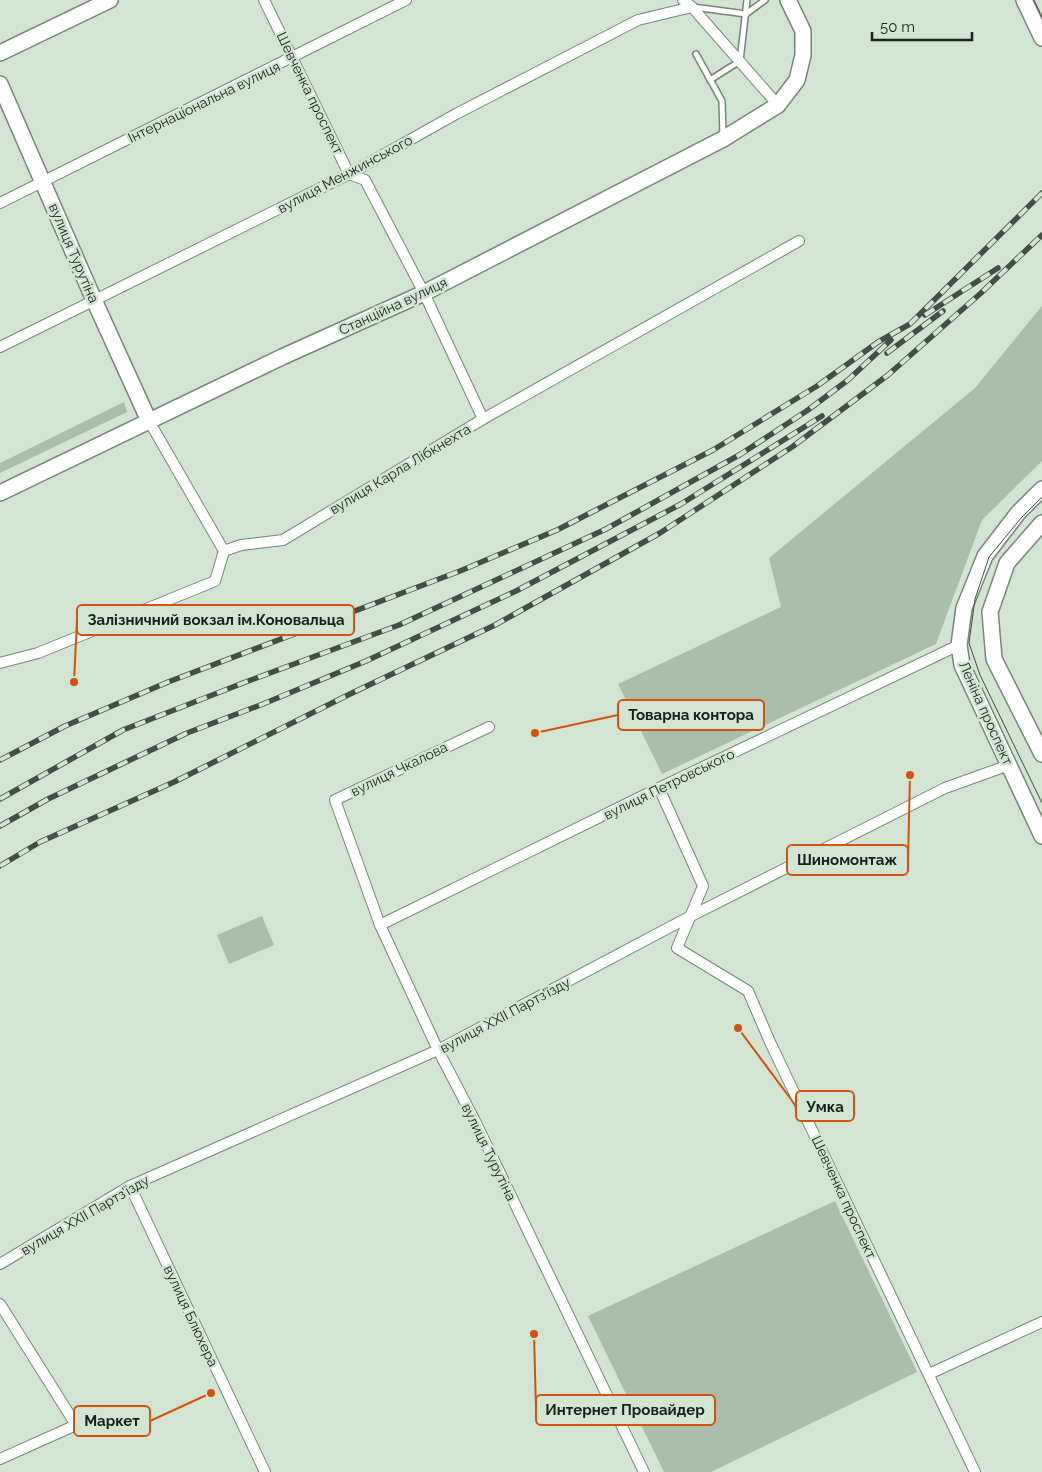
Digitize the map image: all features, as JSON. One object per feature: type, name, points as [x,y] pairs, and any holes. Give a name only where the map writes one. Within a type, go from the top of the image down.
[{"type":"street","points":[[0,52],[110,0]]},
{"type":"street","name":"Шевченка проспект","points":[[264,0],[349,174]]},
{"type":"street","name":"Інтернаціональна вулиця","points":[[0,203],[406,0]]},
{"type":"street","points":[[683,0],[692,7],[778,105],[797,80],[803,55],[803,31],[788,0]]},
{"type":"street","points":[[1024,0],[1042,38]]},
{"type":"street","name":"вулиця Менжинського","points":[[0,347],[349,174],[456,114],[638,20],[692,7]]},
{"type":"street","name":"вулиця Турутіна","points":[[0,84],[149,421]]},
{"type":"street","name":"Станційна вулиця","points":[[0,492],[282,357],[424,293],[723,139],[778,105]]},
{"type":"street","points":[[349,174],[365,180],[424,293],[483,419]]},
{"type":"street","name":"вулиця Карла Лібкнехта","points":[[224,551],[241,545],[283,540],[483,419],[799,241]]},
{"type":"street","points":[[0,663],[38,653],[215,581],[224,551],[149,421]]},
{"type":"street","name":"Леніна проспект","points":[[1042,489],[1018,512],[985,556],[964,608],[959,645],[962,665],[1042,836]]},
{"type":"street","points":[[1042,523],[1007,563],[990,612],[994,659],[1042,754]]},
{"type":"street","name":"вулиця Петровського","points":[[380,924],[959,645]]},
{"type":"street","name":"вулиця Чкалова","points":[[344,827],[335,800],[489,726]]},
{"type":"street","name":"вулиця XXII Партз'їзду","points":[[0,1264],[130,1186],[438,1050],[689,917],[945,788],[1009,765]]},
{"type":"street","name":"Шевченка проспект","points":[[659,788],[703,886],[677,948],[748,991],[774,1050],[975,1472]]},
{"type":"street","name":"вулиця Турутіна","points":[[344,827],[380,924],[438,1050],[479,1129],[644,1472]]},
{"type":"street","name":"вулиця Блюхера","points":[[130,1186],[264,1472]]},
{"type":"street","points":[[0,1304],[76,1425],[0,1459]]},
{"type":"street","points":[[929,1374],[1042,1322]]},
{"type":"lane","points":[[710,80],[740,61],[747,0]]},
{"type":"lane","points":[[692,7],[746,14],[765,0]]},
{"type":"lane","points":[[696,54],[722,101],[723,139]]},
{"type":"green space","points":[[1042,306],[1042,461],[982,520],[936,644],[662,774],[618,684],[781,607],[769,558],[975,388]]},
{"type":"green space","points":[[124,402],[127,412],[0,473],[0,463]]},
{"type":"green space","points":[[262,916],[274,945],[229,964],[217,935]]},
{"type":"green space","points":[[835,1201],[917,1372],[711,1472],[664,1472],[588,1316]]},
{"type":"tram line","points":[[1034,0],[1042,17]]},
{"type":"tram line","points":[[1042,497],[1022,517],[989,557],[975,599],[969,643],[980,675],[1042,803]]},
{"type":"railway","points":[[0,760],[65,726],[168,682],[460,571],[557,530],[713,450],[817,386],[878,342],[910,324],[1042,193]]},
{"type":"railway","points":[[0,866],[40,842],[174,782],[350,694],[495,625],[660,533],[792,447],[888,375],[981,293],[1042,235]]},
{"type":"railway","points":[[925,315],[998,268]]},
{"type":"railway","points":[[887,353],[943,311]]},
{"type":"railway","points":[[0,799],[123,730],[399,625],[606,529],[741,454],[808,410],[848,380],[891,340]]},
{"type":"railway","points":[[0,826],[48,799],[187,733],[366,661],[516,591],[681,504],[822,416]]},
{"type":"place","name":"Залізничний вокзал ім.Коновальца","points":[[74,682]]},
{"type":"place","name":"Товарна контора","points":[[535,733]]},
{"type":"place","name":"Шиномонтаж","points":[[910,775]]},
{"type":"place","name":"Умка","points":[[738,1028]]},
{"type":"place","name":"Интернет Провайдер","points":[[534,1334]]},
{"type":"place","name":"Маркет","points":[[211,1393]]}]
